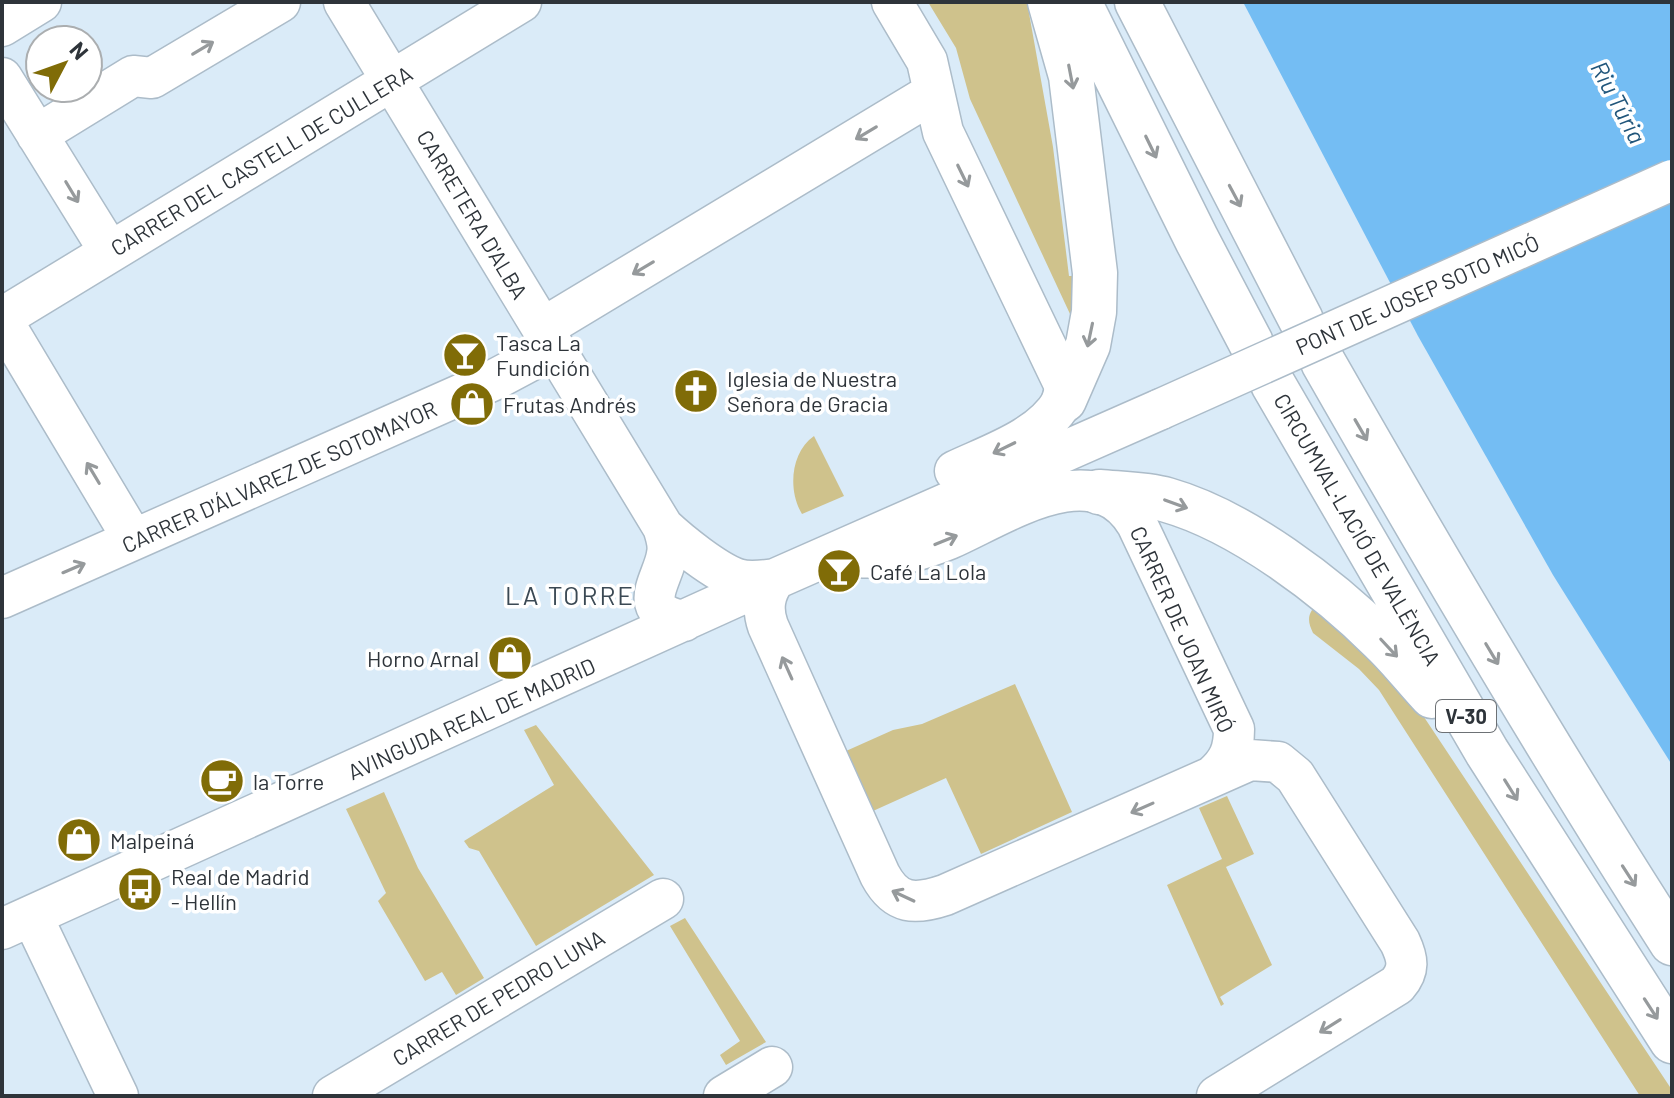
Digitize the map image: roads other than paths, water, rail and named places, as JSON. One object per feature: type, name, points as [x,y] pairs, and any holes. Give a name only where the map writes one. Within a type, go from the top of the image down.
[{"type":"highway","points":[[1050,2],[1071,76],[1095,273],[1094,312],[1088,345],[1064,400]]},
{"type":"highway","points":[[1079,2],[1251,343]]},
{"type":"highway","points":[[1137,2],[1301,320]]},
{"type":"highway","name":"V-30","points":[[1323,362],[1465,610],[1575,793],[1672,943]]},
{"type":"highway","name":"CIRCUMVAL·LACIÓ DE VALÈNCIA","points":[[1273,384],[1487,752],[1672,1041]]},
{"type":"highway","points":[[1099,492],[1168,500],[1225,524],[1249,538],[1354,613],[1487,752]]},
{"type":"street","points":[[2,26],[41,2]]},
{"type":"street","name":"CARRETERA D'ALBA","points":[[344,2],[663,527],[679,543],[737,576]]},
{"type":"street","name":"CARRER DEL CASTELL DE CULLERA","points":[[2,319],[521,2]]},
{"type":"street","points":[[815,562],[871,518],[912,492],[1019,441],[1046,422],[1064,400],[1060,372],[943,132],[927,61],[892,2]]},
{"type":"street","points":[[37,135],[133,76],[152,78],[261,7]]},
{"type":"street","points":[[2,78],[110,252]]},
{"type":"street","name":"CARRER D'ÁLVAREZ DE SOTOMAYOR","points":[[2,598],[496,379],[548,338],[933,93]]},
{"type":"street","name":"PONT DE JOSEP SOTO MICÓ","points":[[1161,409],[1672,180]]},
{"type":"street","points":[[2,319],[133,539]]},
{"type":"street","name":"AVINGUDA REAL DE MADRID","points":[[17,922],[684,621],[737,576],[815,562],[1161,409]]},
{"type":"street","points":[[815,562],[850,557],[875,558],[931,546],[1045,497],[1066,491],[1099,492]]},
{"type":"street","name":"CARRER DE JOAN MIRÓ","points":[[1099,492],[1118,502],[1137,524],[1234,729],[1234,745],[1228,760],[1213,776]]},
{"type":"street","points":[[633,644],[645,631],[668,552],[663,527]]},
{"type":"street","name":"AVINGUDA REAL DE MADRID","points":[[658,579],[684,556],[737,576]]},
{"type":"street","points":[[737,576],[768,589],[764,605],[768,626],[880,875],[887,888],[899,898],[915,902],[945,895],[1250,760],[1278,762],[1295,776],[1400,942],[1407,957],[1407,971],[1397,985],[1217,1096]]},
{"type":"street","points":[[658,579],[655,600],[664,614],[684,621]]},
{"type":"street","name":"CARRER DE PEDRO LUNA","points":[[333,1096],[663,899]]},
{"type":"street","points":[[17,922],[118,1096]]},
{"type":"street","points":[[724,1096],[772,1067]]},
{"type":"water","name":"Riu Túria","points":[[1243,2],[1672,2],[1672,765],[1553,575],[1418,336]]},
{"type":"place","name":"Tasca La Fundición","points":[[465,355]]},
{"type":"place","name":"Iglesia de Nuestra Señora de Gracia","points":[[696,391]]},
{"type":"place","name":"Frutas Andrés","points":[[472,404]]},
{"type":"place","name":"Café La Lola","points":[[839,571]]},
{"type":"place","name":"Horno Arnal","points":[[510,658]]},
{"type":"place","name":"la Torre","points":[[222,781]]},
{"type":"place","name":"Malpeiná","points":[[79,840]]},
{"type":"place","name":"Real de Madrid - Hellín","points":[[140,889]]},
{"type":"district","name":"LA TORRE","points":[[570,594]]}]
